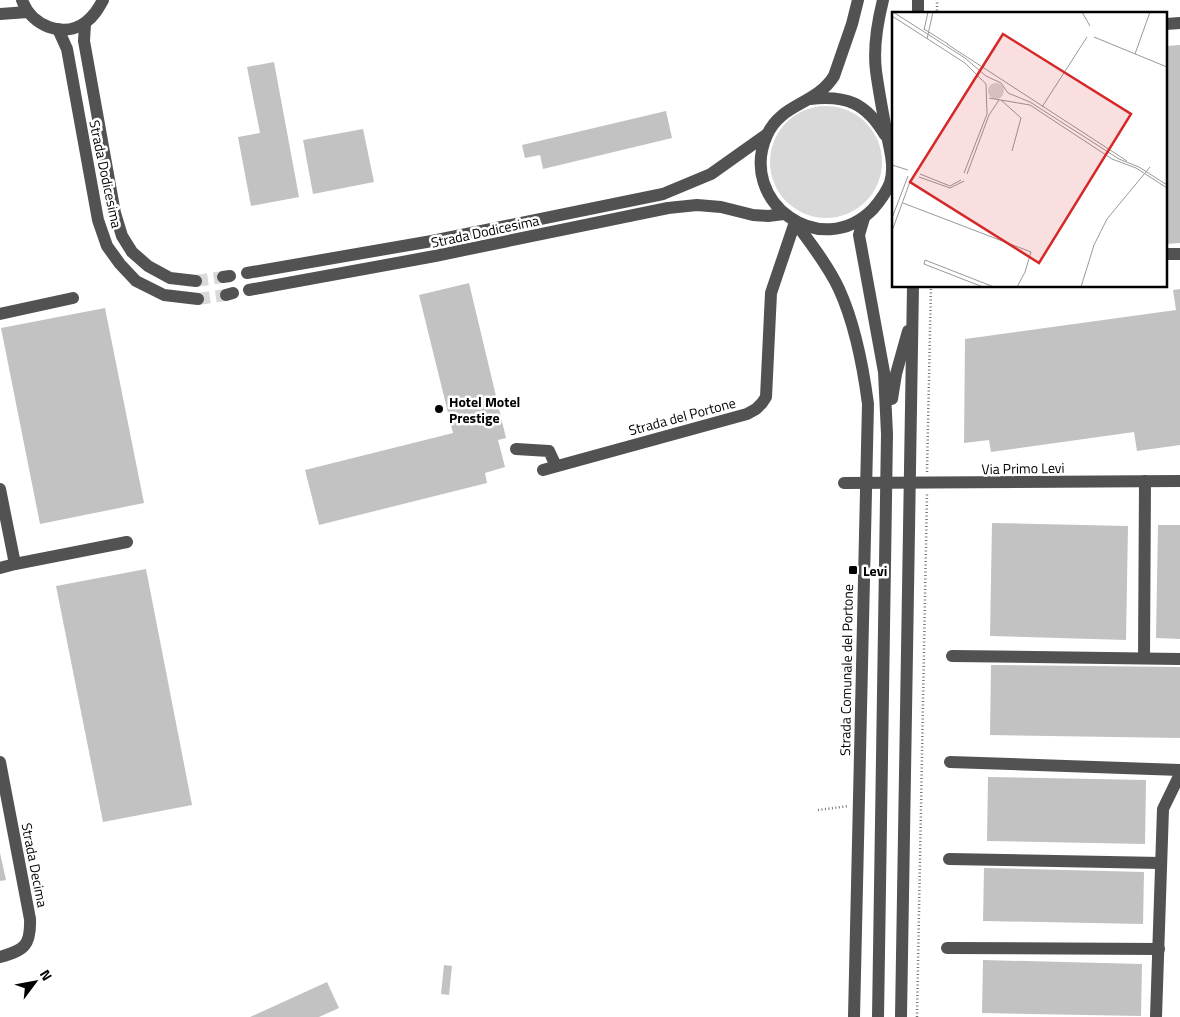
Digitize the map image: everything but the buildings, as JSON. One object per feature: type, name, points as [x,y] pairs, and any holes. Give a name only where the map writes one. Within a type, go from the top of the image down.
[{"type":"street","points":[[0,14],[25,6],[42,24],[58,30],[69,29],[84,24],[94,15],[103,0]]},
{"type":"street","name":"Strada Comunale del Portone","points":[[858,0],[834,76],[829,83],[810,99],[788,109],[772,126],[766,135],[761,153],[761,171],[764,184],[771,199],[784,214],[795,222],[812,228],[832,229],[847,226],[864,218],[881,201],[890,183],[892,170]]},
{"type":"street","name":"Strada Comunale del Portone","points":[[883,0],[877,21],[875,54],[879,89],[892,158]]},
{"type":"street","name":"Strada Dodicesima","points":[[84,24],[84,42],[115,213],[122,236],[132,252],[148,266],[170,278],[196,282]]},
{"type":"street","name":"Strada Dodicesima","points":[[58,30],[67,49],[98,220],[107,246],[120,264],[136,280],[164,295],[198,300]]},
{"type":"street","name":"Strada Comunale del Portone","points":[[810,99],[830,97],[849,101],[866,110],[888,139]]},
{"type":"street","name":"Strada Dodicesima","points":[[247,273],[432,241],[663,194],[711,174],[766,135]]},
{"type":"street","name":"Strada Dodicesima","points":[[249,290],[435,256],[668,208],[688,206],[721,207],[753,215],[784,214]]},
{"type":"street","name":"Strada Dodicesima","points":[[546,218],[549,233]]},
{"type":"street","points":[[864,218],[859,235],[884,372],[887,434],[878,1017]]},
{"type":"street","name":"Strada Comunale del Portone","points":[[795,222],[836,283],[851,321],[868,404],[854,1017]]},
{"type":"street","name":"Strada del Portone","points":[[543,470],[747,414],[762,403],[766,397],[771,293],[795,222]]},
{"type":"street","points":[[901,1017],[913,288]]},
{"type":"street","points":[[0,314],[73,298]]},
{"type":"street","points":[[887,434],[896,374],[913,313]]},
{"type":"street","points":[[516,448],[549,451],[556,466]]},
{"type":"street","name":"Via Primo Levi","points":[[844,484],[1180,481]]},
{"type":"street","points":[[1144,658],[1145,482]]},
{"type":"street","points":[[0,489],[15,564]]},
{"type":"street","points":[[0,568],[127,542]]},
{"type":"street","points":[[952,656],[1180,659]]},
{"type":"street","name":"Strada Decima","points":[[0,762],[30,919],[31,934],[28,943],[21,949],[0,957]]},
{"type":"street","points":[[950,762],[1180,770]]},
{"type":"street","points":[[1156,1017],[1163,809],[1180,774]]},
{"type":"street","points":[[949,859],[1161,863]]},
{"type":"street","points":[[947,948],[1159,949]]},
{"type":"path","points":[[917,1017],[931,288]]},
{"type":"path","points":[[818,810],[838,806]]},
{"type":"shaded area","points":[[826,106],[847,110],[866,122],[878,141],[882,162],[878,183],[866,202],[847,214],[826,218],[805,214],[786,202],[774,183],[770,162],[774,141],[786,122],[805,110]]},
{"type":"tunnel","points":[[196,281],[223,277]]},
{"type":"tunnel","points":[[198,299],[226,295]]},
{"type":"place","name":"Hotel Motel Prestige","points":[[439,409]]},
{"type":"place","name":"Levi","points":[[853,570]]}]
